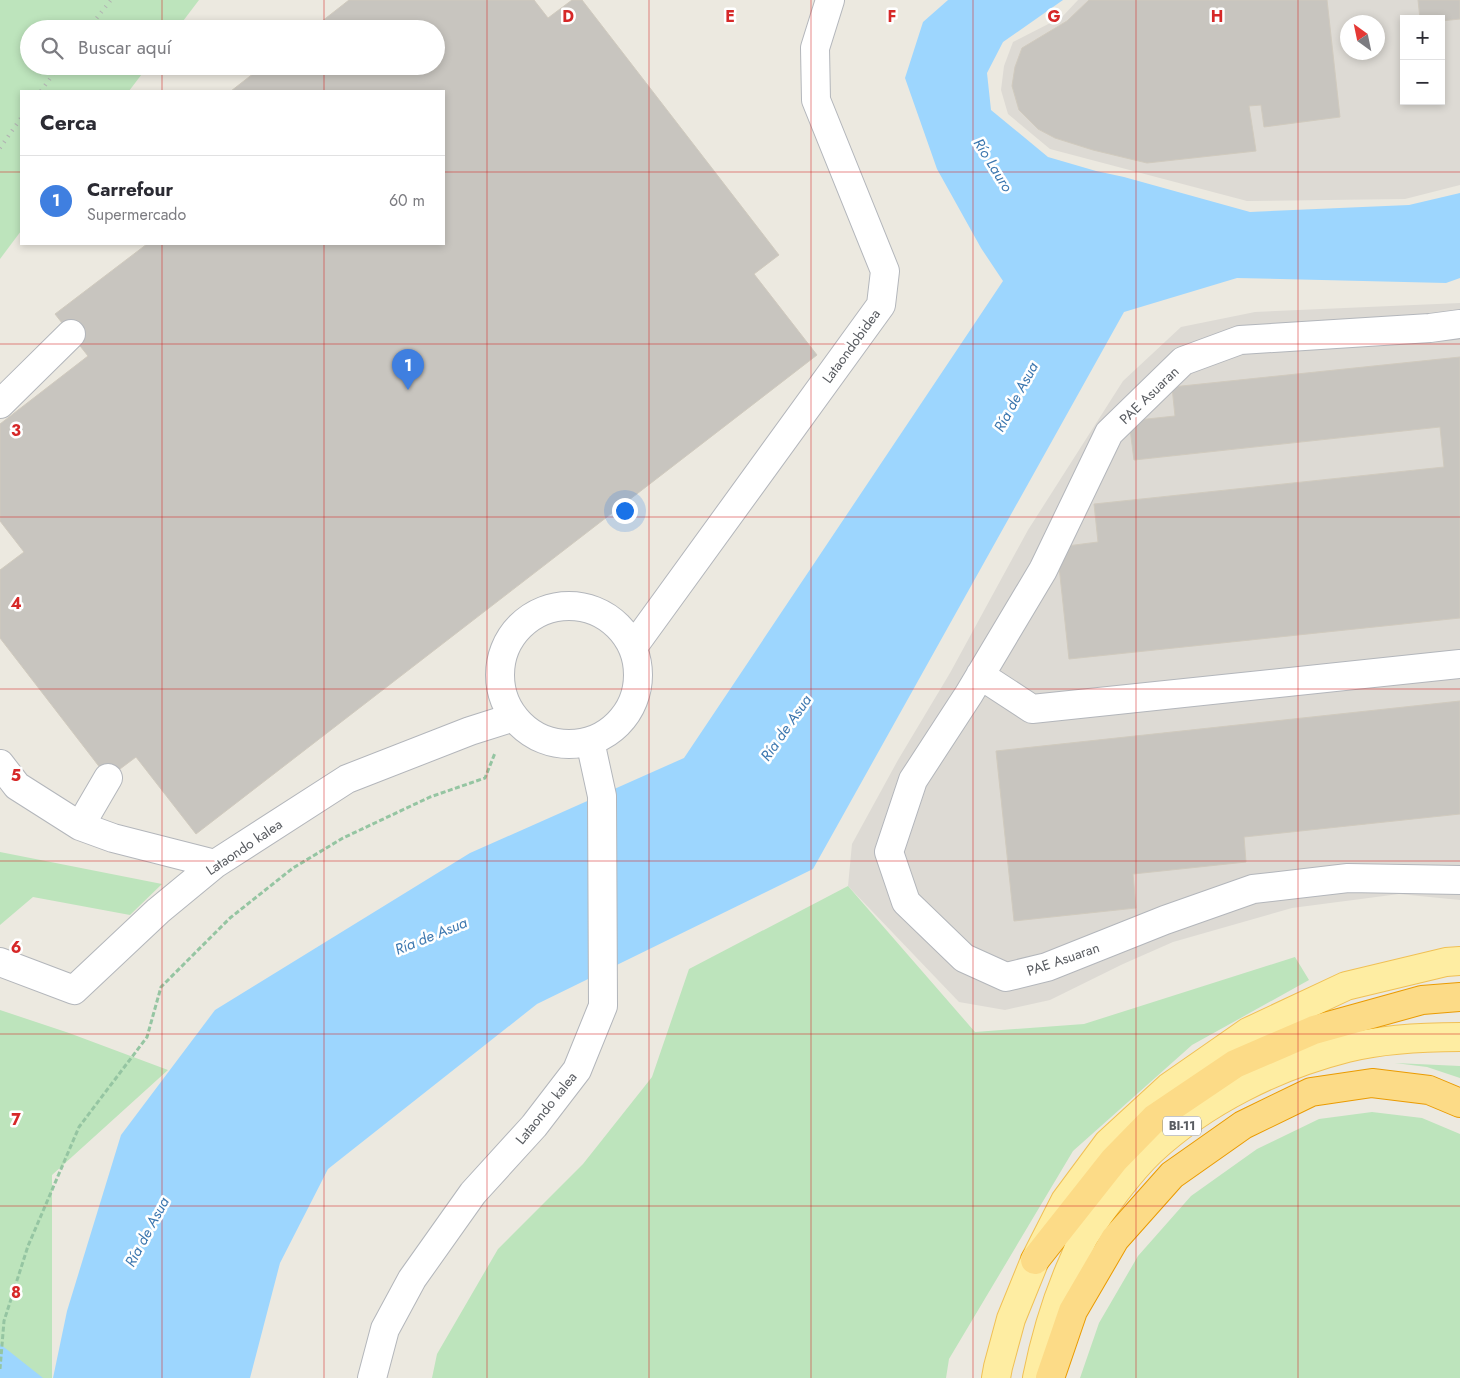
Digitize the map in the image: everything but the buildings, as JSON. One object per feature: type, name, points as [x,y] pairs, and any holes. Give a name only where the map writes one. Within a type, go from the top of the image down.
[{"type":"highway","points":[[1035,1260],[1114,1160],[1155,1118],[1235,1064],[1314,1030],[1422,1000],[1460,997]]},
{"type":"highway","points":[[1050,1378],[1073,1311],[1115,1239],[1172,1175],[1243,1125],[1311,1092],[1372,1083],[1429,1090],[1460,1103]]},
{"type":"main road","name":"BI-11","points":[[996,1378],[1011,1319],[1035,1260],[1065,1201],[1108,1143],[1169,1087],[1248,1032],[1346,986],[1446,962],[1460,961]]},
{"type":"main road","name":"BI-11","points":[[1037,1378],[1046,1335],[1062,1288],[1084,1236],[1119,1188],[1150,1152],[1180,1127],[1210,1105],[1286,1067],[1348,1048],[1431,1037],[1460,1037]]},
{"type":"street","name":"Lataondobidea","points":[[633,647],[881,305],[885,271],[816,100],[815,48],[830,0]]},
{"type":"street","name":"PAE Asuaran","points":[[1460,324],[1430,328],[1240,340],[1183,361],[1110,433],[1043,570],[980,675],[913,780],[889,852],[906,902],[964,958],[1006,977],[1047,967],[1165,920],[1253,889],[1348,878],[1460,880]]},
{"type":"street","points":[[0,404],[71,334]]},
{"type":"street","points":[[568,606],[588,608],[607,616],[622,629],[633,647],[638,677],[636,692],[627,713],[611,730],[590,741],[570,744],[548,741],[529,732],[514,717],[504,697],[500,675],[504,653],[514,634],[529,618],[549,608],[568,606]]},
{"type":"street","points":[[980,675],[1032,709],[1460,664]]},
{"type":"street","name":"Lataondo kalea","points":[[0,962],[74,990],[158,911],[215,864],[347,780],[514,717]]},
{"type":"street","name":"Lataondo kalea","points":[[372,1378],[385,1329],[412,1279],[473,1193],[534,1126],[577,1070],[602,1006],[602,796],[590,741]]},
{"type":"street","points":[[0,764],[17,786],[80,826],[113,838],[215,864]]},
{"type":"street","points":[[80,826],[108,778]]},
{"type":"path","points":[[0,1370],[4,1321],[28,1246],[79,1127],[147,1036],[160,987],[230,918],[293,868],[343,838],[412,805],[486,778],[495,753]]},
{"type":"shaded area","points":[[1078,0],[1460,0],[1460,185],[1405,199],[1247,201],[1050,149],[1008,114],[1001,90],[1004,66],[1013,42],[1062,17]]},
{"type":"shaded area","points":[[1460,303],[1460,900],[1399,894],[1292,908],[1173,942],[1050,1000],[1005,1010],[959,1002],[848,886],[852,844],[898,760],[950,673],[1028,530],[1123,381],[1181,327],[1255,312]]},
{"type":"green space","points":[[0,0],[199,0],[184,20],[20,20],[20,75],[141,75],[130,90],[20,90],[20,232],[0,259]]},
{"type":"green space","points":[[0,852],[162,884],[130,915],[33,897],[0,925]]},
{"type":"green space","points":[[848,886],[975,1032],[1084,1024],[1295,957],[1309,980],[1192,1045],[1073,1151],[949,1359],[946,1378],[432,1378],[437,1354],[498,1249],[583,1164],[652,1077],[689,969]]},
{"type":"green space","points":[[0,1010],[69,1033],[168,1070],[52,1175],[52,1378],[0,1378]]},
{"type":"green space","points":[[1395,1063],[1460,1066],[1460,1078],[1427,1067]]},
{"type":"green space","points":[[1372,1112],[1422,1118],[1460,1134],[1460,1378],[1080,1378],[1099,1323],[1138,1256],[1191,1196],[1257,1149],[1319,1119]]},
{"type":"water","points":[[948,0],[1063,0],[1003,42],[987,73],[991,110],[1048,157],[1250,212],[1409,205],[1460,193],[1460,278],[1446,283],[1237,278],[1124,312],[813,869],[537,1004],[328,1169],[280,1263],[250,1378],[53,1378],[67,1311],[121,1135],[215,1010],[470,853],[684,758],[1003,281],[981,248],[937,169],[905,78],[923,22]]},
{"type":"water","points":[[0,1344],[43,1378],[0,1378]]},
{"type":"railway","points":[[95,20],[111,0]]},
{"type":"railway","points":[[42,90],[53,75]]},
{"type":"railway","points":[[0,148],[20,119]]},
{"type":"place","name":"Carrefour","points":[[408,390]]},
{"type":"water label","name":"Río Lauro","points":[[993,165]]},
{"type":"water label","name":"Ría de Asua","points":[[1016,397]]},
{"type":"water label","name":"Ría de Asua","points":[[786,728]]},
{"type":"water label","name":"Ría de Asua","points":[[431,936]]},
{"type":"water label","name":"Ría de Asua","points":[[147,1232]]}]
